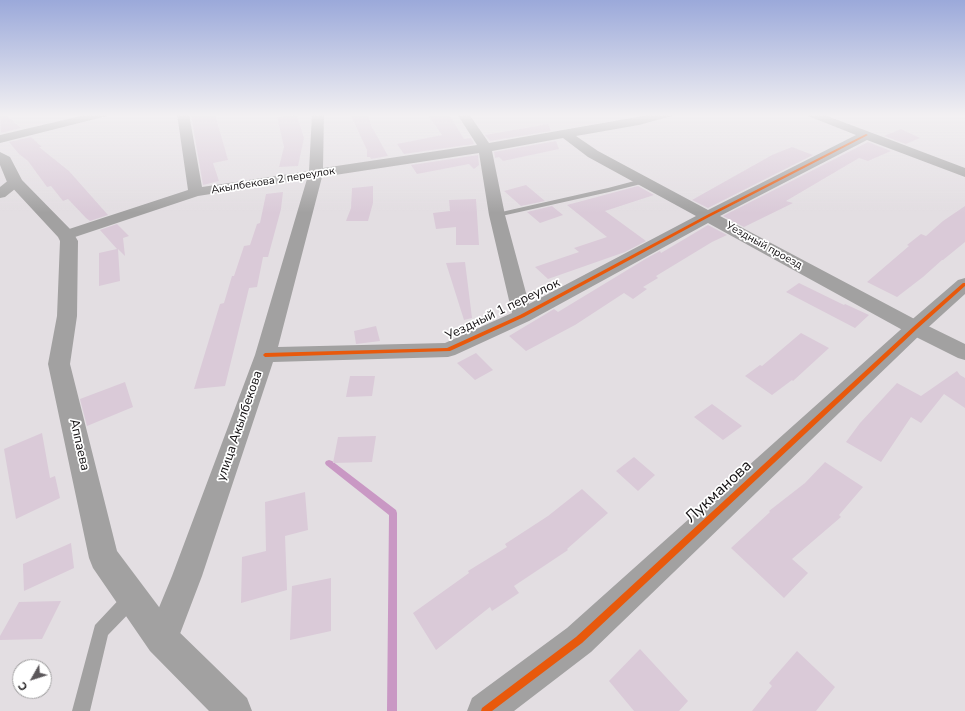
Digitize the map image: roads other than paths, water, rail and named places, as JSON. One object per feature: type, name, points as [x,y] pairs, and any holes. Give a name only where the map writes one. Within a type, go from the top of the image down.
[{"type":"street","points":[[189,147],[196,192]]},
{"type":"street","name":"улица Акылбекова","points":[[162,639],[187,576],[265,355],[316,174],[317,147]]},
{"type":"street","name":"Акылбекова 2 переулок","points":[[66,235],[196,192],[490,147]]},
{"type":"street","name":"Уездный проезд","points":[[583,147],[642,181],[915,328],[965,353]]},
{"type":"street","name":"Уездный 1 переулок","points":[[265,355],[448,350],[522,316],[708,216],[843,147]]},
{"type":"street","points":[[898,147],[965,173]]},
{"type":"street","points":[[485,148],[497,215],[522,316]]},
{"type":"street","points":[[0,156],[5,160],[15,182],[66,235]]},
{"type":"street","points":[[0,194],[15,182]]},
{"type":"street","name":"Аппаева","points":[[66,235],[69,241],[66,316],[59,364],[104,558],[162,639],[234,711]]},
{"type":"street","name":"Лукманова","points":[[484,711],[579,640],[915,328],[963,289]]},
{"type":"lane","points":[[497,215],[610,190],[642,181]]},
{"type":"lane","points":[[81,711],[101,632],[132,598]]},
{"type":"waterway","points":[[329,463],[393,513],[392,711]]}]
